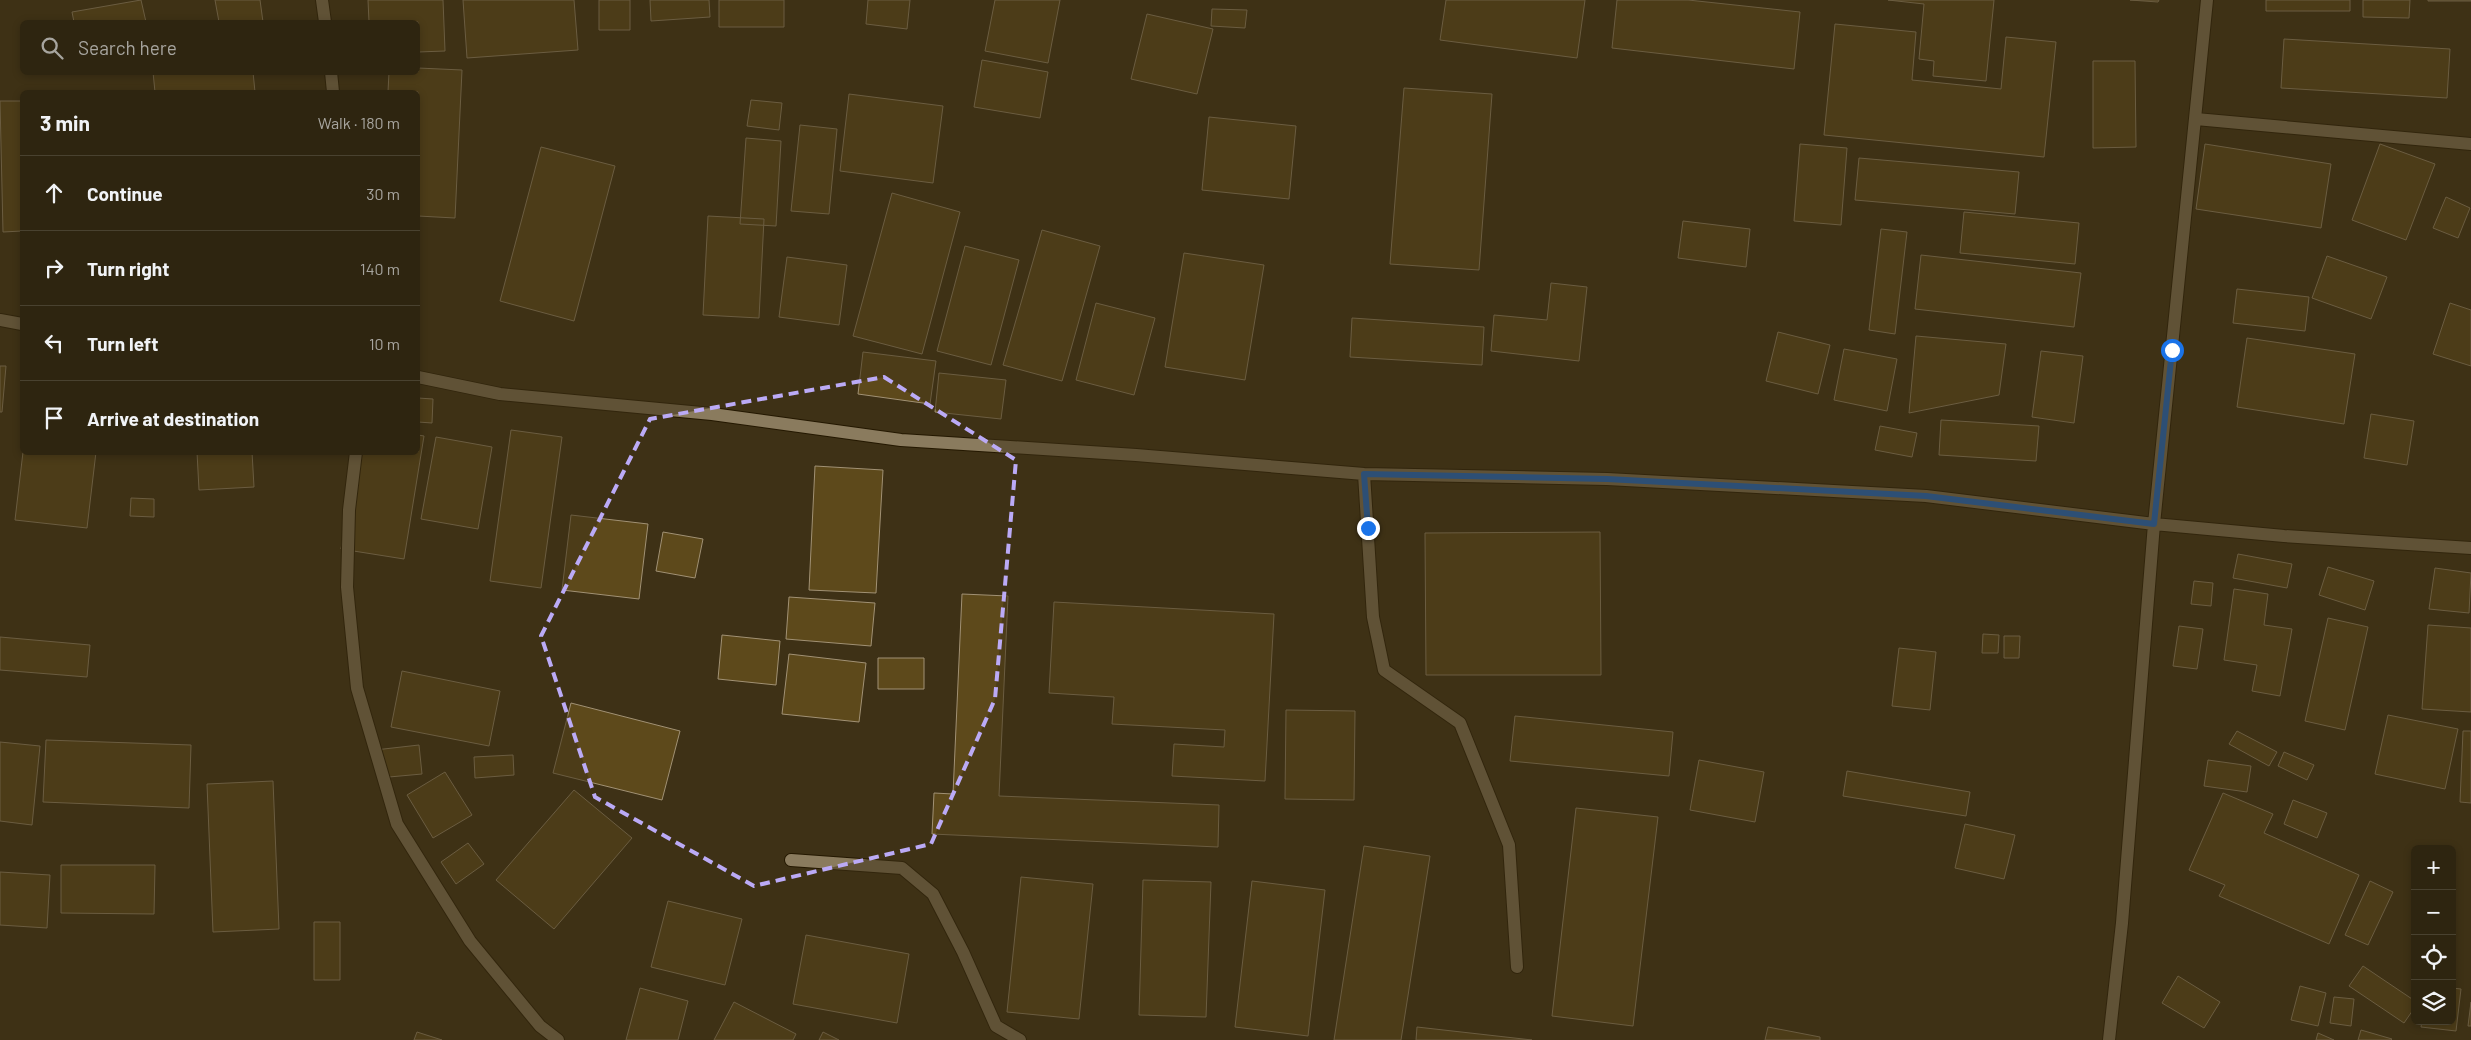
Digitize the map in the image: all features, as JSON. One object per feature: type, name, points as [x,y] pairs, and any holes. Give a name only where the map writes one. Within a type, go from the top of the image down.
[{"type":"street","points":[[322,0],[325,20]]},
{"type":"street","points":[[2109,1040],[2123,913],[2154,524],[2207,0]]},
{"type":"street","points":[[331,75],[334,90]]},
{"type":"street","points":[[2196,119],[2471,144]]},
{"type":"street","points":[[0,320],[20,324]]},
{"type":"street","points":[[420,377],[500,394],[712,414],[901,440],[1136,455],[1364,474],[1607,479],[1926,496],[2154,524],[2284,536],[2471,548]]},
{"type":"street","points":[[356,455],[349,510],[347,586],[358,688],[397,824],[470,941],[540,1026],[558,1040]]},
{"type":"street","points":[[1364,474],[1373,617],[1384,670],[1416,695],[1460,723],[1509,844],[1517,967]]},
{"type":"street","points":[[791,860],[902,868],[932,894],[964,952],[996,1026],[1020,1040]]},
{"type":"highlighted area","points":[[884,377],[1016,460],[995,699],[931,844],[754,886],[595,797],[541,636],[650,419]]},
{"type":"building","points":[[141,0],[146,20],[74,20],[72,12]]},
{"type":"building","points":[[215,0],[260,0],[263,20],[219,20]]},
{"type":"building","points":[[368,0],[443,0],[445,51],[420,52],[420,20],[369,20]]},
{"type":"building","points":[[463,0],[574,0],[578,50],[467,58]]},
{"type":"building","points":[[599,0],[630,0],[630,30],[599,30]]},
{"type":"building","points":[[650,0],[709,0],[710,17],[651,21]]},
{"type":"building","points":[[719,0],[784,0],[784,27],[719,27]]},
{"type":"building","points":[[868,0],[910,0],[907,29],[866,24]]},
{"type":"building","points":[[995,0],[1060,0],[1048,63],[985,51]]},
{"type":"building","points":[[1446,0],[1585,0],[1577,58],[1440,40]]},
{"type":"building","points":[[1617,0],[1688,0],[1800,12],[1794,69],[1612,48]]},
{"type":"building","points":[[1888,0],[1994,0],[1986,81],[1933,76],[1934,61],[1919,59],[1924,4]]},
{"type":"building","points":[[2130,0],[2159,0],[2158,2]]},
{"type":"building","points":[[2266,0],[2350,0],[2350,11],[2266,11]]},
{"type":"building","points":[[2363,0],[2410,0],[2409,18],[2363,17]]},
{"type":"building","points":[[2471,0],[2471,1],[2428,1]]},
{"type":"building","points":[[1212,9],[1247,10],[1245,28],[1211,26]]},
{"type":"building","points":[[1147,14],[1213,29],[1197,94],[1131,79]]},
{"type":"building","points":[[1835,24],[1916,32],[1912,80],[2001,89],[2006,37],[2056,42],[2044,157],[1824,135]]},
{"type":"building","points":[[2284,39],[2450,49],[2447,98],[2281,88]]},
{"type":"building","points":[[982,60],[1048,72],[1040,118],[974,107]]},
{"type":"building","points":[[2093,61],[2135,61],[2136,147],[2093,148]]},
{"type":"building","points":[[420,68],[462,70],[455,218],[420,216],[420,90],[388,90],[389,75],[420,75]]},
{"type":"building","points":[[153,75],[253,75],[255,90],[155,90]]},
{"type":"building","points":[[1404,88],[1492,94],[1479,270],[1390,264]]},
{"type":"building","points":[[849,94],[943,106],[933,183],[840,171]]},
{"type":"building","points":[[751,100],[782,103],[779,130],[747,126]]},
{"type":"building","points":[[0,101],[20,101],[20,231],[3,232]]},
{"type":"building","points":[[1209,117],[1296,126],[1289,199],[1202,190]]},
{"type":"building","points":[[800,125],[837,129],[829,214],[791,211]]},
{"type":"building","points":[[746,138],[781,141],[776,226],[740,224]]},
{"type":"building","points":[[1800,144],[1847,148],[1841,225],[1794,221]]},
{"type":"building","points":[[2205,144],[2331,164],[2321,228],[2196,209]]},
{"type":"building","points":[[2380,144],[2435,164],[2406,240],[2352,220]]},
{"type":"building","points":[[541,147],[615,166],[574,321],[500,301]]},
{"type":"building","points":[[1859,158],[2019,172],[2015,214],[1855,200]]},
{"type":"building","points":[[892,193],[960,212],[922,354],[853,336]]},
{"type":"building","points":[[2446,197],[2470,208],[2458,238],[2433,228]]},
{"type":"building","points":[[1964,212],[2079,223],[2075,264],[1960,253]]},
{"type":"building","points":[[708,216],[764,219],[759,318],[703,315]]},
{"type":"building","points":[[1683,221],[1750,229],[1746,267],[1678,258]]},
{"type":"building","points":[[1881,229],[1907,232],[1895,334],[1869,330]]},
{"type":"building","points":[[1042,230],[1100,246],[1062,381],[1003,365]]},
{"type":"building","points":[[965,246],[1019,260],[991,365],[937,351]]},
{"type":"building","points":[[1184,253],[1264,265],[1245,380],[1165,367]]},
{"type":"building","points":[[1921,255],[2081,273],[2074,327],[1915,309]]},
{"type":"building","points":[[2327,256],[2387,277],[2371,319],[2312,298]]},
{"type":"building","points":[[787,257],[847,265],[839,325],[779,317]]},
{"type":"building","points":[[1551,283],[1587,287],[1579,361],[1491,351],[1494,315],[1547,320]]},
{"type":"building","points":[[2237,289],[2309,297],[2305,331],[2233,323]]},
{"type":"building","points":[[1096,303],[1155,318],[1134,395],[1076,380]]},
{"type":"building","points":[[2450,303],[2471,310],[2471,366],[2433,354]]},
{"type":"building","points":[[1352,318],[1484,327],[1482,365],[1350,357]]},
{"type":"building","points":[[1778,332],[1830,345],[1818,394],[1766,381]]},
{"type":"building","points":[[1916,336],[2006,344],[1999,395],[1909,413]]},
{"type":"building","points":[[2247,338],[2355,354],[2344,424],[2237,407]]},
{"type":"building","points":[[1844,349],[1897,359],[1887,411],[1834,400]]},
{"type":"building","points":[[2041,351],[2083,356],[2074,423],[2032,417]]},
{"type":"building","points":[[863,352],[936,361],[930,404],[858,394]]},
{"type":"building","points":[[0,366],[6,366],[2,412],[0,412]]},
{"type":"building","points":[[939,373],[1006,380],[1001,419],[935,412]]},
{"type":"building","points":[[420,398],[433,399],[432,423],[420,422]]},
{"type":"building","points":[[2371,414],[2414,421],[2407,465],[2364,458]]},
{"type":"building","points":[[1941,420],[2039,426],[2036,461],[1939,455]]},
{"type":"building","points":[[1880,426],[1917,433],[1912,457],[1875,450]]},
{"type":"building","points":[[511,430],[562,437],[541,588],[490,581]]},
{"type":"building","points":[[420,435],[424,436],[404,559],[341,549],[357,455],[420,455]]},
{"type":"building","points":[[436,437],[492,447],[478,529],[421,519]]},
{"type":"building","points":[[23,455],[96,455],[87,528],[15,520]]},
{"type":"building","points":[[197,455],[252,455],[254,487],[199,490]]},
{"type":"building","points":[[815,466],[883,470],[876,593],[809,590]]},
{"type":"building","points":[[131,498],[154,499],[154,517],[130,516]]},
{"type":"building","points":[[571,515],[648,524],[639,599],[562,590]]},
{"type":"building","points":[[663,532],[703,539],[695,578],[656,571]]},
{"type":"building","points":[[1600,532],[1601,675],[1426,675],[1425,533]]},
{"type":"building","points":[[2238,554],[2292,564],[2287,588],[2233,578]]},
{"type":"building","points":[[2328,567],[2374,581],[2365,610],[2319,595]]},
{"type":"building","points":[[2435,568],[2471,573],[2469,613],[2429,609]]},
{"type":"building","points":[[2194,581],[2213,583],[2211,606],[2191,604]]},
{"type":"building","points":[[2234,589],[2268,594],[2264,625],[2292,629],[2280,696],[2252,691],[2257,665],[2224,660]]},
{"type":"building","points":[[962,594],[1008,596],[999,796],[1219,805],[1218,847],[932,834],[934,793],[953,794]]},
{"type":"building","points":[[789,597],[875,603],[871,646],[786,639]]},
{"type":"building","points":[[1054,602],[1274,614],[1265,781],[1172,776],[1174,744],[1224,747],[1225,730],[1112,724],[1114,697],[1049,693]]},
{"type":"building","points":[[2328,618],[2368,627],[2345,730],[2305,721]]},
{"type":"building","points":[[2428,625],[2471,628],[2471,712],[2422,709]]},
{"type":"building","points":[[2179,626],[2203,629],[2197,669],[2173,666]]},
{"type":"building","points":[[1983,634],[1999,635],[1998,653],[1982,653]]},
{"type":"building","points":[[722,635],[780,641],[776,685],[718,679]]},
{"type":"building","points":[[2004,636],[2020,636],[2019,658],[2004,658]]},
{"type":"building","points":[[0,637],[90,645],[87,677],[0,670]]},
{"type":"building","points":[[1899,648],[1936,652],[1930,710],[1892,706]]},
{"type":"building","points":[[789,654],[866,663],[859,722],[782,714]]},
{"type":"building","points":[[878,658],[924,658],[924,689],[878,689]]},
{"type":"building","points":[[402,671],[500,691],[489,746],[391,727]]},
{"type":"building","points":[[571,703],[680,731],[662,800],[553,773]]},
{"type":"building","points":[[1286,710],[1355,711],[1354,800],[1285,799]]},
{"type":"building","points":[[2388,715],[2458,729],[2445,789],[2375,774]]},
{"type":"building","points":[[1515,716],[1673,732],[1669,776],[1510,761]]},
{"type":"building","points":[[2237,731],[2277,752],[2269,766],[2229,744]]},
{"type":"building","points":[[2463,731],[2471,731],[2471,803],[2460,802]]},
{"type":"building","points":[[46,740],[191,745],[189,808],[43,802]]},
{"type":"building","points":[[0,742],[40,746],[32,825],[0,821]]},
{"type":"building","points":[[419,745],[422,774],[378,778],[375,750]]},
{"type":"building","points":[[2284,752],[2314,765],[2307,780],[2278,766]]},
{"type":"building","points":[[513,755],[514,775],[475,778],[474,757]]},
{"type":"building","points":[[1699,760],[1764,772],[1755,822],[1690,810]]},
{"type":"building","points":[[2208,760],[2251,766],[2247,792],[2204,786]]},
{"type":"building","points":[[1847,771],[1970,792],[1966,816],[1843,796]]},
{"type":"building","points":[[445,772],[472,815],[433,838],[407,795]]},
{"type":"building","points":[[273,781],[279,929],[213,932],[207,784]]},
{"type":"building","points":[[574,790],[632,838],[554,929],[496,880]]},
{"type":"building","points":[[2223,793],[2273,814],[2264,833],[2359,875],[2329,944],[2219,896],[2225,885],[2189,870]]},
{"type":"building","points":[[2293,800],[2327,813],[2317,838],[2284,824]]},
{"type":"building","points":[[1576,808],[1658,817],[1633,1026],[1552,1016]]},
{"type":"building","points":[[1965,824],[2015,835],[2004,879],[1955,868]]},
{"type":"building","points":[[468,843],[484,864],[456,884],[441,862]]},
{"type":"building","points":[[1364,846],[1430,856],[1401,1040],[1334,1040]]},
{"type":"building","points":[[61,865],[155,865],[154,914],[61,913]]},
{"type":"building","points":[[0,872],[50,875],[47,928],[0,925]]},
{"type":"building","points":[[1021,877],[1093,884],[1079,1019],[1007,1012]]},
{"type":"building","points":[[1143,880],[1211,882],[1206,1017],[1139,1015]]},
{"type":"building","points":[[1252,881],[1325,890],[1308,1036],[1235,1027]]},
{"type":"building","points":[[2370,881],[2393,892],[2368,945],[2345,935]]},
{"type":"building","points":[[668,901],[742,919],[725,985],[651,967]]},
{"type":"building","points":[[314,922],[340,922],[340,980],[314,980]]},
{"type":"building","points":[[806,935],[909,954],[897,1023],[793,1004]]},
{"type":"building","points":[[2363,966],[2411,998],[2411,1013],[2404,1023],[2349,986]]},
{"type":"building","points":[[2178,976],[2220,1002],[2204,1028],[2162,1003]]},
{"type":"building","points":[[2300,986],[2326,993],[2318,1026],[2291,1020]]},
{"type":"building","points":[[640,988],[688,1001],[678,1040],[626,1040]]},
{"type":"building","points":[[2456,988],[2461,989],[2456,1031],[2421,1027],[2421,1025],[2456,1025]]},
{"type":"building","points":[[2334,997],[2354,999],[2351,1026],[2330,1023]]},
{"type":"building","points":[[734,1002],[796,1034],[793,1040],[714,1040]]},
{"type":"building","points":[[2471,1002],[2471,1026],[2468,1026]]},
{"type":"building","points":[[1417,1027],[1532,1040],[1416,1040]]},
{"type":"building","points":[[1768,1027],[1820,1037],[1820,1040],[1765,1040]]},
{"type":"building","points":[[2361,1030],[2392,1039],[2358,1040]]},
{"type":"building","points":[[417,1032],[442,1040],[414,1040]]},
{"type":"building","points":[[823,1032],[839,1040],[819,1040]]},
{"type":"building","points":[[2318,1033],[2334,1040],[2316,1040]]},
{"type":"route","points":[[1368,528],[1364,474],[1607,479],[1926,496],[2154,524],[2172,350]]}]
